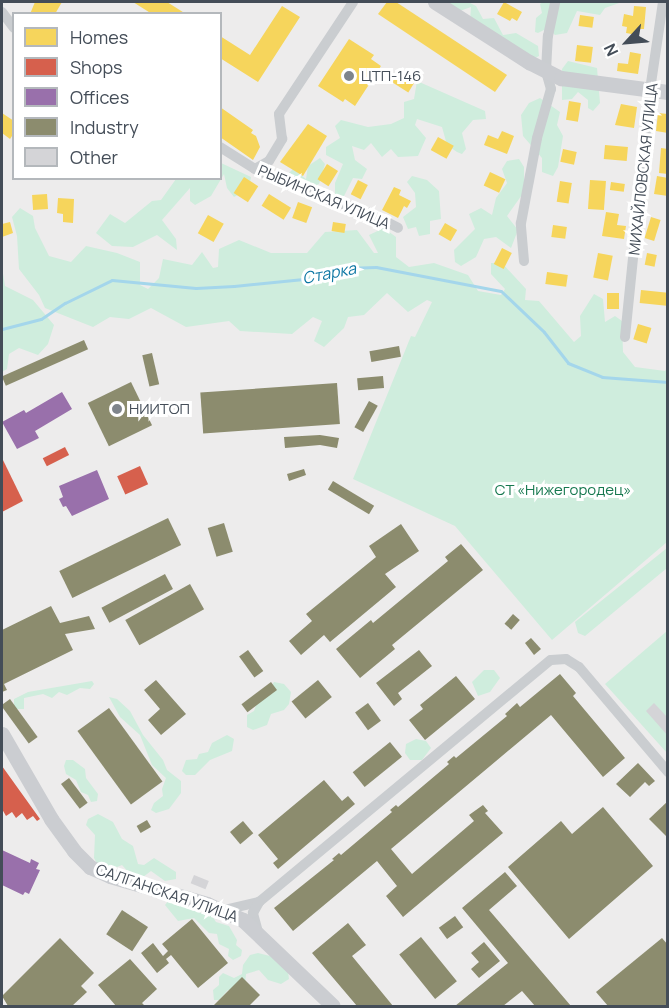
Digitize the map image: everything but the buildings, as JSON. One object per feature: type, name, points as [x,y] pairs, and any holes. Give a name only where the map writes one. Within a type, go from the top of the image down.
[{"type":"street","points":[[255,169],[269,161],[282,139],[279,114],[353,2]]},
{"type":"street","points":[[435,2],[561,78],[668,92]]},
{"type":"street","points":[[524,261],[521,223],[537,138],[551,89],[546,71],[548,36],[555,2]]},
{"type":"street","name":"МИХАЙЛОВСКАЯ УЛИЦА","points":[[625,337],[650,90],[663,2]]},
{"type":"street","points":[[2,12],[12,25]]},
{"type":"street","name":"РЫБИНСКАЯ УЛИЦА","points":[[222,148],[255,169],[323,198],[365,211],[398,228]]},
{"type":"street","points":[[259,933],[253,913],[259,902],[551,660],[566,659],[579,667],[668,772]]},
{"type":"street","name":"САЛГАНСКАЯ УЛИЦА","points":[[2,734],[51,819],[74,851],[90,867],[110,876],[224,910],[243,920],[333,1006]]},
{"type":"street","points":[[224,910],[259,902]]},
{"type":"green space","points":[[440,2],[468,2],[476,6],[483,19],[494,18],[503,35],[516,33],[538,46],[539,56],[531,60],[470,21],[471,7],[457,12]]},
{"type":"green space","points":[[543,2],[622,2],[605,8],[600,15],[577,11],[567,33],[555,35],[548,28],[538,33],[535,32],[536,18],[542,13],[540,4]]},
{"type":"green space","points":[[568,61],[597,68],[600,103],[593,111],[588,108],[588,100],[578,92],[572,99],[562,100],[562,69]]},
{"type":"green space","points":[[417,81],[485,111],[486,119],[473,120],[462,133],[466,149],[462,154],[457,152],[447,145],[442,127],[417,119],[415,125],[426,138],[418,156],[398,157],[391,149],[382,157],[371,143],[364,150],[352,146],[355,160],[367,169],[362,179],[353,178],[344,196],[335,196],[335,183],[343,164],[326,155],[326,147],[340,138],[335,126],[341,120],[368,127],[391,124],[404,118],[404,102],[414,99]]},
{"type":"green space","points":[[540,98],[560,112],[557,125],[563,136],[558,167],[553,176],[542,172],[542,158],[523,136],[521,115],[529,103]]},
{"type":"green space","points":[[320,158],[325,164],[319,184],[310,188],[304,183],[296,189],[285,177],[293,169],[306,179],[308,166]]},
{"type":"green space","points":[[519,159],[524,167],[524,192],[507,216],[518,230],[511,248],[496,237],[484,239],[476,257],[461,266],[455,262],[454,250],[475,229],[469,214],[481,208],[492,215],[496,198],[507,183],[502,169],[507,161]]},
{"type":"green space","points":[[222,163],[251,177],[249,189],[234,197],[227,188],[224,174],[222,177]]},
{"type":"green space","points":[[412,176],[427,180],[439,191],[441,219],[430,221],[430,234],[419,236],[416,227],[408,229],[403,217],[416,207],[415,193],[407,182]]},
{"type":"green space","points":[[175,180],[220,180],[211,196],[195,205],[190,201],[190,188],[162,220],[176,239],[177,250],[157,235],[133,247],[112,246],[96,233],[110,214],[125,223],[152,201],[161,200]]},
{"type":"green space","name":"СТ «Нижегородец»","points":[[20,208],[33,216],[35,228],[49,256],[71,262],[86,246],[117,253],[140,262],[140,285],[148,289],[159,278],[163,259],[192,265],[202,252],[213,268],[218,267],[219,249],[239,240],[271,253],[307,253],[325,232],[357,230],[374,253],[378,253],[369,235],[384,228],[396,237],[396,257],[409,267],[434,263],[468,275],[478,291],[501,295],[505,289],[491,274],[491,263],[502,263],[526,289],[525,300],[539,301],[574,342],[581,336],[580,316],[594,294],[603,299],[605,322],[615,316],[622,321],[623,352],[635,367],[665,371],[667,368],[667,542],[552,640],[455,526],[353,479],[411,336],[415,337],[432,302],[427,300],[408,312],[387,293],[364,315],[348,317],[344,328],[324,347],[314,341],[322,321],[313,317],[292,334],[240,331],[229,321],[186,327],[151,308],[129,319],[110,317],[93,327],[45,308],[39,295],[19,269],[17,236],[12,217]]},
{"type":"green space","points":[[2,267],[5,286],[33,300],[54,325],[48,344],[38,355],[19,348],[9,354],[7,369],[2,372]]},
{"type":"green space","points":[[667,548],[667,568],[585,636],[578,633],[575,622]]},
{"type":"green space","points":[[667,631],[667,753],[605,684]]},
{"type":"green space","points":[[484,670],[494,670],[500,678],[490,692],[478,696],[472,682]]},
{"type":"green space","points":[[92,681],[94,684],[90,689],[80,688],[67,695],[59,692],[52,698],[43,694],[24,698],[24,709],[14,709],[14,699],[28,692]]},
{"type":"green space","points":[[274,682],[284,684],[291,692],[289,704],[284,710],[271,714],[267,725],[253,730],[247,727],[247,715],[254,711],[259,697],[267,694]]},
{"type":"green space","points":[[109,697],[117,699],[130,711],[143,735],[163,760],[167,770],[181,781],[181,793],[169,809],[156,813],[151,810],[154,803],[163,796],[162,789],[166,778],[152,765],[140,735],[120,717]]},
{"type":"green space","points":[[227,735],[234,739],[232,751],[210,760],[195,775],[186,775],[182,771],[186,760],[197,759],[199,754],[208,752],[212,743]]},
{"type":"green space","points":[[416,739],[426,741],[431,748],[422,760],[410,760],[405,753],[406,744]]},
{"type":"green space","points":[[66,760],[73,760],[85,769],[86,778],[98,794],[97,801],[91,802],[88,795],[81,792],[76,780],[66,774],[64,766]]},
{"type":"green space","points":[[98,814],[113,822],[122,839],[133,846],[138,864],[144,865],[154,858],[176,872],[176,879],[165,881],[151,871],[143,877],[131,875],[122,865],[107,871],[100,869],[94,858],[95,835],[86,825],[88,819]]},
{"type":"green space","points":[[169,900],[192,907],[198,912],[212,916],[216,922],[229,926],[237,940],[236,945],[242,950],[241,956],[233,960],[228,956],[229,949],[219,944],[217,934],[209,933],[194,918],[178,921],[165,905]]},
{"type":"green space","points":[[258,953],[274,957],[288,972],[289,979],[281,984],[268,980],[259,970],[246,974],[245,984],[239,990],[228,990],[219,1000],[214,1000],[213,990],[219,985],[219,977],[223,973],[234,978],[242,974],[243,965],[250,955]]},
{"type":"waterway","name":"Старка","points":[[2,329],[41,319],[65,303],[112,280],[196,288],[314,278],[344,268],[376,267],[501,291],[544,332],[568,363],[602,377],[668,382]]},
{"type":"place","name":"ЦТП-146","points":[[349,76]]},
{"type":"place","name":"НИИТОП","points":[[117,409]]}]
